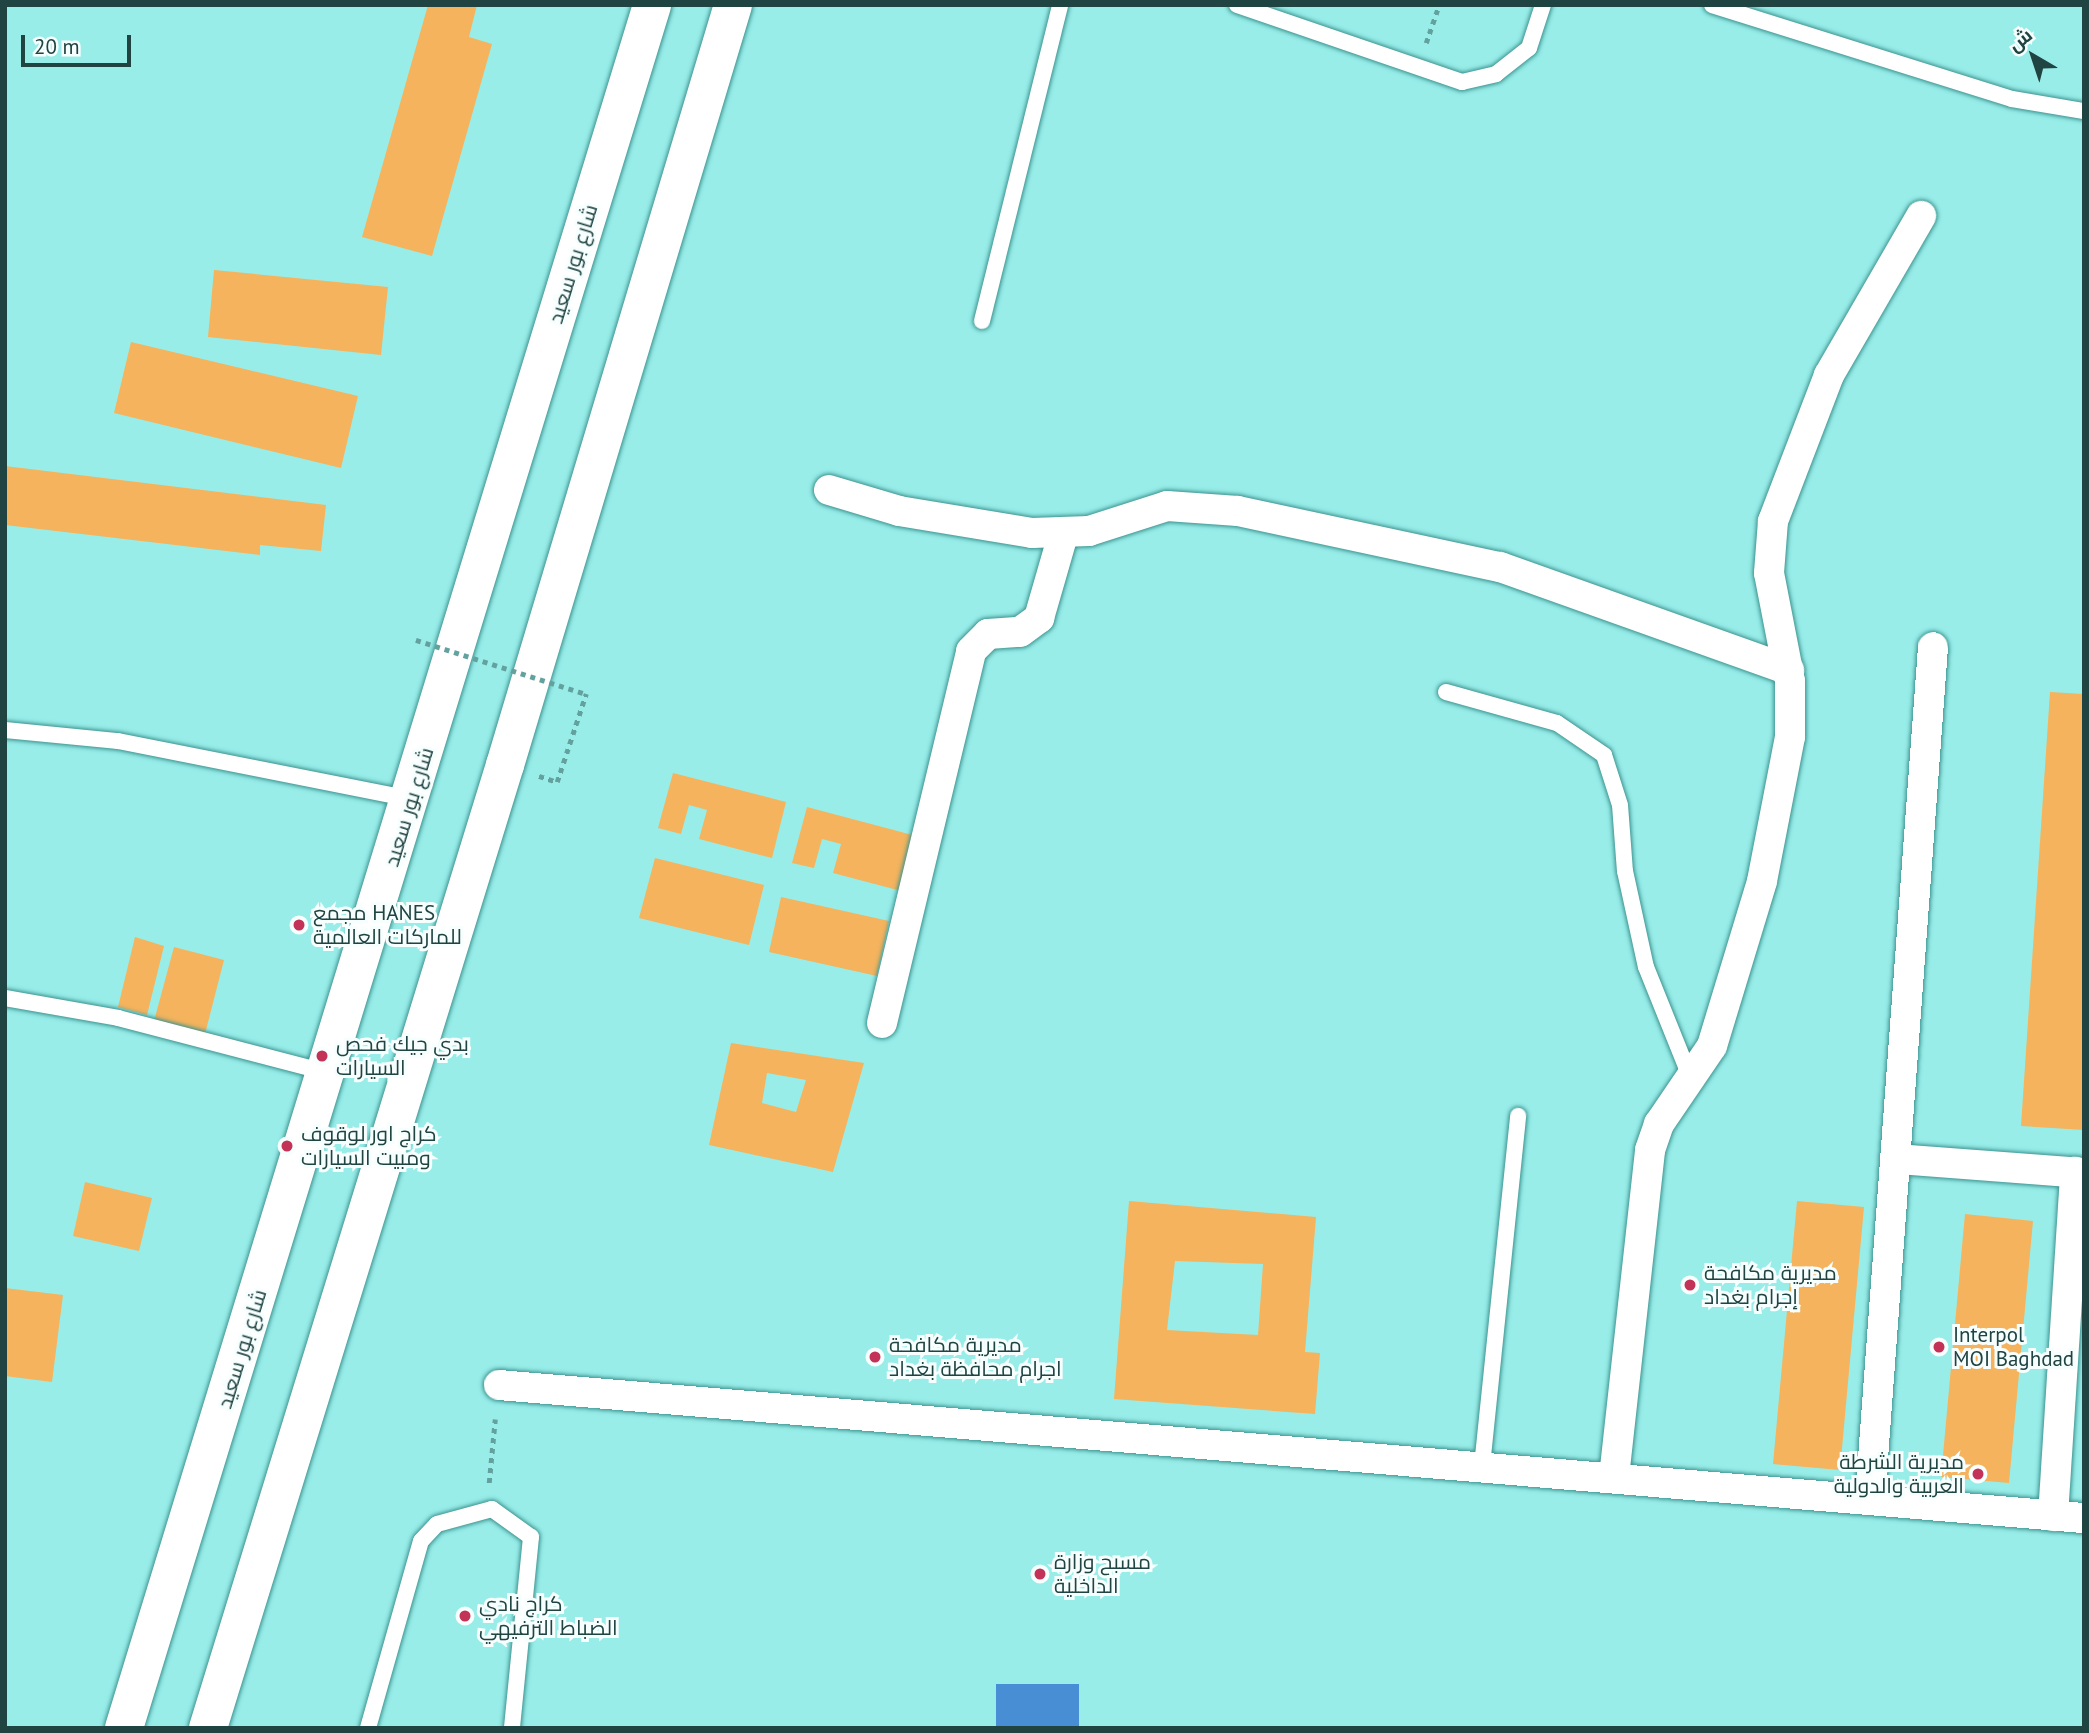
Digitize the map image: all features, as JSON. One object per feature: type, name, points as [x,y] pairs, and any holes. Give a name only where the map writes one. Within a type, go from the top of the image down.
[{"type":"main road","name":"شارع بور سعيد","points":[[124,1728],[411,799],[652,5]]},
{"type":"main road","points":[[208,1728],[505,765],[733,5]]},
{"type":"street","points":[[1614,1477],[1650,1150],[1658,1124],[1692,1081],[1712,1046],[1762,881],[1790,737],[1789,670],[1769,573],[1773,521],[1829,375],[1921,216]]},
{"type":"street","points":[[830,490],[899,511],[1010,531],[1063,535],[1167,506],[1238,511],[1500,567],[1789,670]]},
{"type":"street","points":[[882,1023],[971,651],[988,634],[1020,632],[1039,618],[1063,535]]},
{"type":"street","points":[[1870,1499],[1933,647]]},
{"type":"street","points":[[1897,1159],[2079,1173],[2053,1516]]},
{"type":"street","points":[[499,1385],[2084,1518]]},
{"type":"lane","points":[[982,321],[1059,5]]},
{"type":"lane","points":[[1237,5],[1462,82],[1496,74],[1529,48],[1544,5]]},
{"type":"lane","points":[[1712,5],[2012,99],[2084,111]]},
{"type":"lane","points":[[1446,692],[1557,723],[1604,755],[1620,805],[1625,871],[1646,967],[1692,1081]]},
{"type":"lane","points":[[5,730],[117,741],[411,799]]},
{"type":"lane","points":[[5,998],[118,1018],[327,1072]]},
{"type":"lane","points":[[1482,1466],[1518,1115]]},
{"type":"lane","points":[[368,1728],[421,1541],[437,1524],[492,1508],[531,1536],[512,1728]]},
{"type":"path","points":[[1417,67],[1439,5]]},
{"type":"path","points":[[416,640],[586,694],[557,782]]},
{"type":"path","points":[[492,1508],[488,1482],[499,1385]]},
{"type":"water","points":[[996,1684],[1079,1684],[1079,1728],[996,1728]]},
{"type":"building","points":[[428,5],[477,5],[469,37],[492,44],[432,256],[362,237]]},
{"type":"building","points":[[214,270],[388,287],[381,355],[208,337]]},
{"type":"building","points":[[131,342],[358,396],[341,468],[114,413]]},
{"type":"building","points":[[5,466],[326,505],[321,551],[260,545],[260,555],[5,525]]},
{"type":"building","points":[[2050,692],[2084,694],[2084,1130],[2021,1126]]},
{"type":"building","points":[[673,773],[786,802],[772,858],[699,839],[707,810],[689,805],[681,834],[658,828]]},
{"type":"building","points":[[807,807],[920,837],[905,892],[833,873],[841,844],[822,839],[814,868],[792,863]]},
{"type":"building","points":[[655,858],[764,885],[749,945],[639,918]]},
{"type":"building","points":[[781,897],[889,921],[877,976],[769,952]]},
{"type":"building","points":[[135,937],[164,946],[147,1015],[118,1007]]},
{"type":"building","points":[[174,947],[224,960],[205,1034],[154,1021]]},
{"type":"building","points":[[731,1043],[864,1063],[833,1172],[709,1145]],"holes":[[[767,1073],[806,1080],[796,1112],[762,1103]]]},
{"type":"building","points":[[85,1182],[152,1198],[139,1251],[73,1236]]},
{"type":"building","points":[[1129,1201],[1316,1217],[1305,1352],[1320,1353],[1315,1414],[1114,1399]],"holes":[[[1175,1261],[1263,1264],[1258,1335],[1167,1330]]]},
{"type":"building","points":[[1797,1201],[1864,1207],[1840,1470],[1773,1464]]},
{"type":"building","points":[[1965,1214],[2033,1221],[2009,1483],[1941,1477]]},
{"type":"building","points":[[5,1288],[63,1295],[52,1382],[5,1376]]},
{"type":"place","name":"مجمع HANES للماركات العالمية","points":[[299,925]]},
{"type":"place","name":"بدي جيك فحص السيارات","points":[[322,1056]]},
{"type":"place","name":"كراج اور لوقوف ومبيت السيارات","points":[[287,1146]]},
{"type":"place","name":"مديرية مكافحة إجرام بغداد","points":[[1690,1285]]},
{"type":"place","name":"Interpol MOI Baghdad","points":[[1939,1347]]},
{"type":"place","name":"مديرية مكافحة اجرام محافظة بغداد","points":[[875,1357]]},
{"type":"place","name":"مديرية الشرطة العربية والدولية","points":[[1978,1474]]},
{"type":"place","name":"مسبح وزارة الداخلية","points":[[1040,1574]]},
{"type":"place","name":"كراج نادي الضباط الترفيهي","points":[[465,1616]]}]
